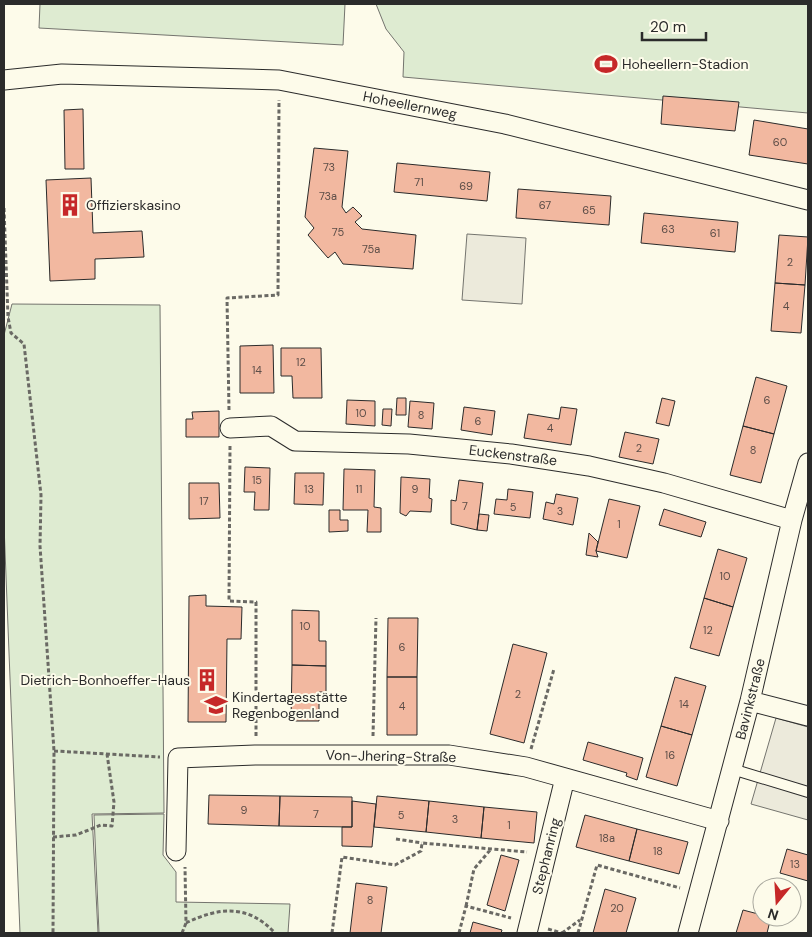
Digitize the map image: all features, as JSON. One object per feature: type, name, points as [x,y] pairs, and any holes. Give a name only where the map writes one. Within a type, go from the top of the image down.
[{"type":"street","name":"Hoheellernweg","points":[[4,80],[62,74],[279,80],[505,124],[808,200]]},
{"type":"street","name":"Euckenstraße","points":[[230,428],[271,426],[295,441],[409,444],[511,454],[579,464],[664,482],[792,520]]},
{"type":"street","name":"Bavinkstraße","points":[[688,933],[750,701],[792,520],[808,463]]},
{"type":"street","points":[[750,701],[808,716]]},
{"type":"street","name":"Von-Jhering-Straße","points":[[178,758],[256,755],[449,755],[526,767],[719,821]]},
{"type":"street","points":[[176,851],[178,758]]},
{"type":"street","name":"Stephanring","points":[[528,928],[548,854],[565,778]]},
{"type":"lane","points":[[732,770],[808,792]]},
{"type":"path","points":[[256,755],[256,602],[229,601],[230,428],[227,298],[278,295],[279,80]]},
{"type":"path","points":[[4,208],[8,318],[11,333],[24,344],[41,495],[40,546],[54,751],[52,933]]},
{"type":"path","points":[[373,754],[376,618]]},
{"type":"path","points":[[526,767],[554,669]]},
{"type":"path","points":[[54,751],[178,758]]},
{"type":"path","points":[[53,837],[76,834],[101,825],[112,826],[114,802],[107,754]]},
{"type":"path","points":[[396,839],[548,854]]},
{"type":"path","points":[[332,933],[342,857],[395,865],[421,851],[422,843]]},
{"type":"path","points":[[459,933],[474,869],[491,849]]},
{"type":"path","points":[[176,851],[186,868],[186,923],[182,933]]},
{"type":"path","points":[[578,933],[597,865],[698,893]]},
{"type":"path","points":[[466,906],[528,928],[562,933],[581,920]]},
{"type":"path","points":[[186,923],[207,913],[234,911],[263,920],[275,933]]},
{"type":"green space","points":[[40,4],[345,4],[343,45],[39,28]]},
{"type":"green space","name":"Hoheellern-Stadion","points":[[376,4],[808,4],[808,113],[403,77],[404,52],[386,29]]},
{"type":"green space","points":[[12,304],[160,305],[164,813],[92,814],[98,933],[20,933],[4,525],[4,335]]},
{"type":"green space","points":[[164,814],[163,855],[176,872],[176,902],[290,904],[288,933],[99,933],[94,815]]},
{"type":"shaded area","points":[[467,234],[526,238],[522,304],[462,300]]},
{"type":"shaded area","points":[[776,718],[808,727],[808,820],[751,804]]},
{"type":"building","points":[[663,96],[739,102],[735,131],[661,124]]},
{"type":"building","points":[[83,109],[84,169],[65,169],[64,110]]},
{"type":"building","points":[[754,120],[808,129],[808,164],[749,155]]},
{"type":"building","points":[[314,148],[348,151],[342,207],[346,213],[353,207],[362,216],[355,222],[362,229],[416,235],[413,269],[343,264],[335,252],[328,258],[308,235],[314,228],[305,217]]},
{"type":"building","points":[[397,163],[490,172],[487,201],[394,192]]},
{"type":"building","name":"Offizierskasino","points":[[91,178],[93,233],[142,231],[144,257],[95,259],[95,279],[50,281],[46,180]]},
{"type":"building","points":[[518,189],[611,196],[609,225],[516,218]]},
{"type":"building","points":[[644,213],[738,222],[735,252],[641,243]]},
{"type":"building","points":[[779,235],[808,237],[805,285],[775,283]]},
{"type":"building","points":[[775,283],[805,285],[801,333],[771,331]]},
{"type":"building","points":[[273,345],[274,393],[240,393],[240,346]]},
{"type":"building","points":[[281,348],[321,348],[322,398],[293,398],[292,376],[281,376]]},
{"type":"building","points":[[756,377],[787,386],[774,434],[743,426]]},
{"type":"building","points":[[397,398],[406,398],[406,415],[396,415]]},
{"type":"building","points":[[662,398],[675,401],[669,426],[656,423]]},
{"type":"building","points":[[347,400],[375,401],[375,426],[346,424]]},
{"type":"building","points":[[410,401],[434,403],[432,429],[408,427]]},
{"type":"building","points":[[464,407],[495,411],[492,435],[461,430]]},
{"type":"building","points":[[561,407],[577,409],[571,445],[524,438],[528,414],[559,419]]},
{"type":"building","points":[[383,409],[392,409],[391,426],[382,425]]},
{"type":"building","points":[[219,411],[219,437],[186,437],[186,419],[193,419],[192,412]]},
{"type":"building","points":[[743,426],[774,434],[761,483],[730,475]]},
{"type":"building","points":[[625,432],[659,439],[653,464],[619,457]]},
{"type":"building","points":[[245,467],[270,468],[269,510],[254,510],[255,492],[244,492]]},
{"type":"building","points":[[344,469],[375,470],[374,507],[381,508],[381,532],[367,532],[368,510],[343,510]]},
{"type":"building","points":[[295,473],[324,473],[323,505],[294,504]]},
{"type":"building","points":[[401,477],[430,479],[429,498],[432,499],[431,512],[410,511],[406,516],[400,513]]},
{"type":"building","points":[[459,480],[483,483],[477,530],[451,524],[451,500],[456,501]]},
{"type":"building","points":[[189,483],[219,483],[220,518],[189,519]]},
{"type":"building","points":[[508,489],[533,492],[530,518],[494,514],[496,499],[507,500]]},
{"type":"building","points":[[556,494],[578,498],[573,525],[543,519],[546,502],[554,504]]},
{"type":"building","points":[[609,499],[640,506],[627,558],[596,551]]},
{"type":"building","points":[[664,509],[706,522],[701,537],[659,525]]},
{"type":"building","points":[[329,510],[340,510],[340,520],[348,520],[348,531],[329,532]]},
{"type":"building","points":[[479,514],[489,515],[487,531],[477,530]]},
{"type":"building","points":[[589,533],[598,542],[596,551],[598,557],[586,555]]},
{"type":"building","points":[[718,549],[747,558],[733,607],[704,598]]},
{"type":"building","name":"Dietrich-Bonhoeffer-Haus","points":[[206,595],[206,606],[242,607],[241,639],[227,639],[226,722],[188,722],[189,596]]},
{"type":"building","points":[[704,598],[733,607],[719,656],[690,648]]},
{"type":"building","points":[[292,610],[319,611],[319,641],[326,641],[326,666],[292,665]]},
{"type":"building","points":[[388,618],[418,618],[417,677],[387,677]]},
{"type":"building","points":[[513,644],[547,653],[524,743],[490,734]]},
{"type":"building","points":[[292,665],[326,666],[326,692],[319,692],[319,721],[291,721]]},
{"type":"building","points":[[387,677],[417,677],[417,735],[387,735]]},
{"type":"building","points":[[675,677],[706,686],[692,735],[661,726]]},
{"type":"building","points":[[661,726],[692,735],[677,786],[646,777]]},
{"type":"building","points":[[588,742],[643,758],[637,780],[626,776],[627,773],[583,760]]},
{"type":"building","points":[[209,795],[280,796],[279,826],[208,824]]},
{"type":"building","points":[[280,796],[352,797],[352,827],[279,826]]},
{"type":"building","points":[[377,796],[429,801],[426,832],[374,827]]},
{"type":"building","points":[[352,801],[376,804],[372,847],[342,846],[342,827],[352,827]]},
{"type":"building","points":[[429,801],[484,807],[481,838],[426,832]]},
{"type":"building","points":[[484,807],[537,812],[534,843],[481,838]]},
{"type":"building","points":[[585,815],[637,829],[629,861],[576,847]]},
{"type":"building","points":[[637,829],[688,842],[679,874],[629,861]]},
{"type":"building","points":[[787,849],[808,855],[808,881],[802,879],[802,877],[780,873]]},
{"type":"building","points":[[501,855],[519,860],[505,911],[487,905]]},
{"type":"building","points":[[356,883],[387,887],[381,933],[350,933]]},
{"type":"building","points":[[605,889],[636,898],[626,933],[593,933]]},
{"type":"building","points":[[743,910],[752,912],[752,927],[768,927],[767,933],[736,933]]},
{"type":"building","points":[[473,922],[502,930],[501,933],[470,933]]},
{"type":"place","name":"Hoheellern-Stadion","points":[[606,64]]},
{"type":"place","name":"Offizierskasino","points":[[70,205]]},
{"type":"place","name":"Dietrich-Bonhoeffer-Haus","points":[[207,680]]},
{"type":"place","name":"Kindertagesstätte Regenbogenland","points":[[216,705]]}]
